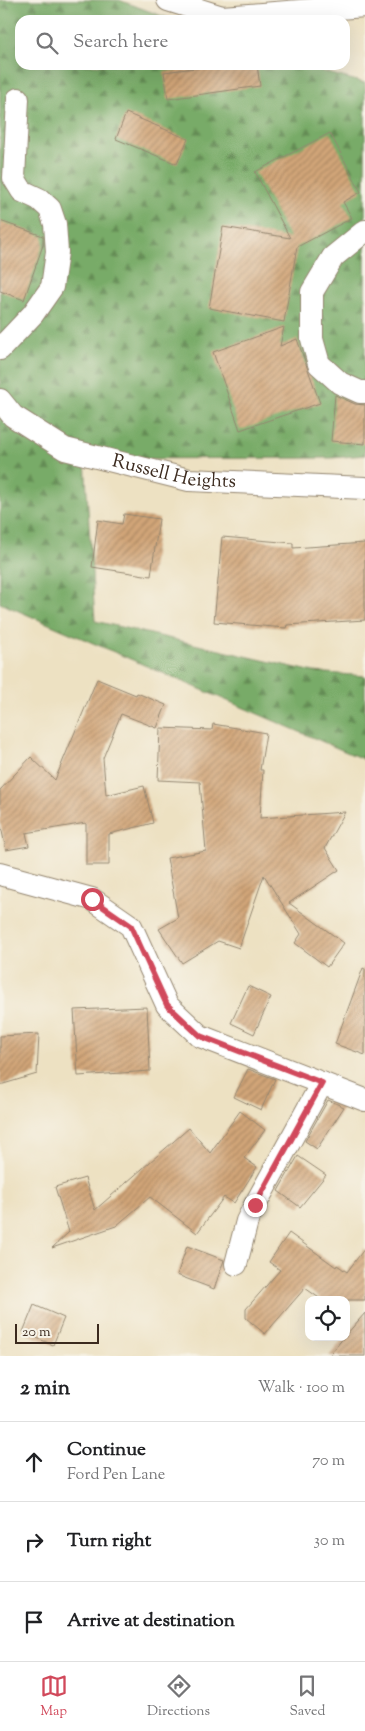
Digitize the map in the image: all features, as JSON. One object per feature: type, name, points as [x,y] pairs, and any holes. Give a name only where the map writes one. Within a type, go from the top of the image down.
[{"type":"street","points":[[168,0],[216,15]]},
{"type":"street","points":[[248,15],[365,6]]},
{"type":"street","points":[[0,349],[33,314],[52,287],[57,252],[55,224],[50,209],[39,199],[22,191],[14,178],[18,98]]},
{"type":"street","points":[[365,232],[333,257],[312,292],[312,339],[319,364],[340,383],[360,392],[365,392]]},
{"type":"street","name":"Russell Heights","points":[[0,400],[13,416],[65,449],[190,480],[365,488]]},
{"type":"street","points":[[0,874],[92,899],[131,926],[167,1005],[200,1036],[365,1100]]},
{"type":"street","points":[[236,1264],[248,1221],[255,1205],[322,1083]]},
{"type":"green space","points":[[0,0],[119,0],[160,15],[15,15],[15,70],[317,70],[365,83],[365,455],[332,458],[85,459],[95,621],[314,672],[365,676],[365,760],[0,603]]},
{"type":"building","points":[[179,70],[258,70],[260,86],[168,99],[164,72]]},
{"type":"building","points":[[126,113],[188,139],[177,164],[116,139]]},
{"type":"building","points":[[330,133],[361,192],[343,202],[352,218],[297,247],[284,322],[209,308],[223,227],[290,238],[255,172]]},
{"type":"building","points":[[0,221],[43,236],[43,245],[24,300],[0,291]]},
{"type":"building","points":[[284,327],[280,346],[297,339],[320,403],[240,430],[213,352]]},
{"type":"building","points":[[335,395],[355,404],[365,405],[365,444],[331,441]]},
{"type":"building","points":[[124,514],[159,519],[151,576],[92,567],[98,520],[122,524]]},
{"type":"building","points":[[222,537],[293,543],[293,548],[365,543],[365,620],[287,625],[286,628],[214,622]]},
{"type":"building","points":[[97,679],[166,705],[157,728],[121,714],[103,758],[106,795],[144,786],[153,823],[109,834],[109,865],[86,865],[86,823],[26,833],[29,846],[6,850],[0,822],[0,790],[31,757],[55,780]]},
{"type":"building","points":[[213,724],[266,733],[260,770],[263,770],[260,818],[345,812],[325,848],[339,870],[289,903],[344,943],[327,967],[295,943],[301,934],[264,875],[239,948],[218,941],[182,963],[159,929],[178,918],[167,858],[206,851],[200,782],[158,780],[160,728],[212,730]]},
{"type":"building","points":[[363,968],[365,969],[365,1055],[335,1044]]},
{"type":"building","points":[[248,986],[271,997],[254,1034],[231,1023]]},
{"type":"building","points":[[147,1007],[150,1071],[78,1076],[74,1010]]},
{"type":"building","points":[[39,1034],[37,1074],[0,1085],[0,1036]]},
{"type":"building","points":[[248,1069],[275,1079],[261,1110],[234,1097]]},
{"type":"building","points":[[328,1100],[344,1107],[317,1149],[305,1141]]},
{"type":"building","points":[[240,1111],[265,1130],[244,1158],[257,1167],[234,1203],[224,1197],[197,1233],[150,1197],[116,1226],[52,1248],[69,1232],[55,1187],[85,1178],[95,1210],[189,1128],[210,1153]]},
{"type":"building","points":[[298,1156],[326,1175],[300,1207],[278,1191]]},
{"type":"building","points":[[289,1233],[336,1267],[337,1265],[347,1272],[365,1248],[365,1300],[350,1300],[350,1296],[316,1296],[305,1288],[265,1334],[246,1318],[246,1309],[280,1270],[269,1262]]},
{"type":"building","points":[[187,1246],[224,1260],[214,1289],[177,1275]]},
{"type":"building","points":[[34,1305],[64,1318],[53,1345],[23,1332]]},
{"type":"building","points":[[365,1313],[365,1356],[329,1356],[341,1341],[350,1341],[350,1330]]},
{"type":"route","points":[[92,899],[131,926],[167,1005],[200,1036],[322,1083],[255,1205]]}]
